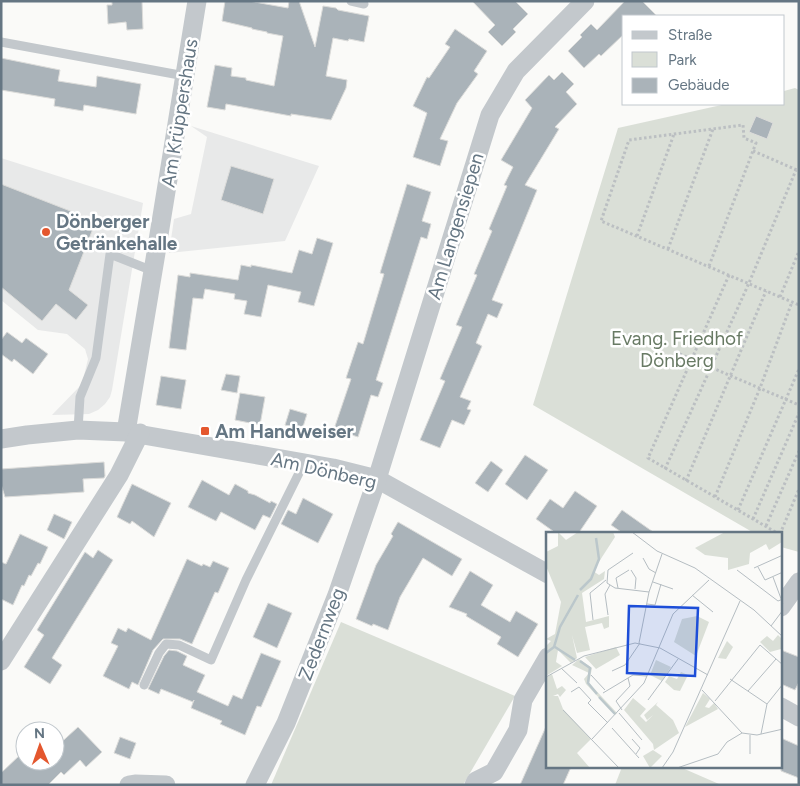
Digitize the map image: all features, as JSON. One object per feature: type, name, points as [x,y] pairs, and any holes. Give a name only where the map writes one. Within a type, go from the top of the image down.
[{"type":"street","name":"Am Krüppershaus","points":[[133,432],[153,271],[197,1]]},
{"type":"street","name":"Am Langensiepen","points":[[376,479],[490,115],[516,71],[585,1]]},
{"type":"street","name":"Am Dönberg","points":[[1,439],[78,430],[133,432],[333,468],[376,479],[546,573]]},
{"type":"street","points":[[1,661],[119,475],[133,432]]},
{"type":"street","name":"Zedernweg","points":[[255,785],[286,723],[336,595],[376,479]]},
{"type":"street","points":[[782,606],[799,582]]},
{"type":"street","points":[[474,785],[476,781],[494,772],[518,730],[523,700],[546,660]]},
{"type":"street","points":[[782,708],[799,717]]},
{"type":"street","points":[[129,785],[166,785]]},
{"type":"lane","points":[[351,1],[364,4]]},
{"type":"lane","points":[[1,42],[185,76]]},
{"type":"lane","points":[[78,430],[80,397],[96,358],[110,254],[153,271]]},
{"type":"lane","points":[[144,685],[159,653],[166,644],[179,645],[211,660],[246,580],[305,463]]},
{"type":"path","points":[[709,266],[756,143],[744,138],[743,125],[629,140],[601,221],[799,305]]},
{"type":"path","points":[[668,249],[713,129]]},
{"type":"path","points":[[637,236],[674,134]]},
{"type":"path","points":[[666,469],[797,171],[754,151]]},
{"type":"path","points":[[780,297],[799,251]]},
{"type":"path","points":[[729,275],[648,458],[776,532]]},
{"type":"path","points":[[686,481],[766,291]]},
{"type":"path","points":[[715,497],[760,388],[792,302]]},
{"type":"path","points":[[675,352],[799,405]]},
{"type":"path","points":[[738,510],[799,369]]},
{"type":"path","points":[[753,519],[799,413]]},
{"type":"path","points":[[766,526],[799,451]]},
{"type":"path","points":[[780,532],[799,489]]},
{"type":"shaded area","points":[[191,126],[319,166],[285,241],[169,253],[174,219],[191,214],[207,137]]},
{"type":"shaded area","points":[[1,158],[143,203],[112,390],[105,404],[89,414],[52,415],[82,384],[88,359],[85,349],[67,334],[38,330],[1,300]]},
{"type":"green space","name":"Evang. Friedhof Dönberg","points":[[795,88],[799,90],[799,552],[782,547],[782,532],[752,532],[533,405],[618,128],[722,105],[785,105],[785,91]]},
{"type":"green space","points":[[341,622],[515,696],[463,785],[271,785]]},
{"type":"green space","points":[[622,768],[682,768],[719,784],[718,785],[615,785]]},
{"type":"building","points":[[112,1],[142,1],[143,29],[127,30],[126,22],[108,24],[107,5],[112,5]]},
{"type":"building","points":[[225,1],[249,1],[288,8],[289,1],[299,1],[315,47],[323,6],[369,16],[364,42],[333,38],[326,76],[347,80],[346,88],[331,120],[291,114],[291,116],[226,104],[225,110],[207,107],[215,65],[232,68],[231,76],[274,86],[283,36],[222,21]]},
{"type":"building","points":[[472,1],[515,1],[528,14],[513,29],[516,32],[502,46],[488,32],[495,25]]},
{"type":"building","points":[[625,1],[642,1],[656,15],[622,15],[622,36],[601,56],[599,54],[584,68],[568,51],[582,37],[580,35],[591,24],[597,30]]},
{"type":"building","points":[[455,29],[487,51],[474,71],[478,74],[457,103],[440,139],[448,141],[440,166],[413,157],[427,113],[413,106],[427,77],[429,78],[450,47],[445,44]]},
{"type":"building","points":[[1,58],[60,70],[58,81],[96,87],[97,76],[141,84],[136,114],[84,105],[83,111],[54,106],[55,99],[1,90]]},
{"type":"building","points":[[562,72],[574,84],[566,92],[577,104],[555,127],[559,129],[525,185],[537,190],[492,300],[503,304],[497,318],[488,314],[476,343],[482,346],[460,397],[471,401],[467,409],[471,410],[464,425],[452,420],[440,448],[420,440],[445,381],[440,379],[462,327],[456,325],[477,275],[474,274],[492,231],[489,229],[507,186],[504,185],[513,167],[501,160],[532,108],[525,100],[549,75],[554,80]]},
{"type":"building","points":[[756,116],[773,123],[767,139],[749,132]]},
{"type":"building","points":[[231,166],[274,179],[263,214],[221,200]]},
{"type":"building","points":[[1,184],[96,221],[69,290],[88,305],[76,320],[56,304],[42,321],[1,287]]},
{"type":"building","points":[[407,184],[431,192],[422,221],[431,224],[427,239],[421,237],[376,380],[383,383],[378,397],[371,395],[358,437],[334,429],[351,379],[346,378],[358,342],[363,344],[384,274],[380,273]]},
{"type":"building","points":[[317,238],[333,243],[314,306],[298,302],[301,292],[268,285],[261,317],[244,314],[247,301],[234,299],[235,294],[205,289],[203,299],[193,298],[186,350],[169,348],[178,275],[190,277],[190,273],[238,280],[241,265],[251,267],[251,265],[292,273],[299,250],[312,254]]},
{"type":"building","points":[[7,332],[22,343],[26,338],[48,354],[33,374],[14,359],[12,362],[1,354],[1,340]]},
{"type":"building","points":[[226,374],[240,376],[237,393],[221,390]]},
{"type":"building","points":[[161,376],[186,380],[181,409],[156,405]]},
{"type":"building","points":[[240,393],[265,397],[260,425],[235,420]]},
{"type":"building","points":[[290,409],[307,414],[302,430],[285,425]]},
{"type":"building","points":[[525,455],[548,470],[527,500],[505,484]]},
{"type":"building","points":[[491,461],[503,470],[488,492],[475,483]]},
{"type":"building","points":[[104,462],[104,478],[83,479],[84,492],[5,497],[1,484],[1,469]]},
{"type":"building","points":[[202,480],[229,495],[235,484],[248,491],[248,493],[270,503],[271,501],[277,504],[270,518],[263,515],[255,530],[221,512],[216,521],[188,507]]},
{"type":"building","points":[[132,484],[171,503],[154,537],[132,521],[130,524],[117,517]]},
{"type":"building","points":[[575,491],[597,506],[579,532],[554,532],[536,519],[550,499],[563,508]]},
{"type":"building","points":[[303,498],[333,514],[318,543],[281,524],[288,510],[296,514]]},
{"type":"building","points":[[622,510],[653,532],[621,532],[611,525]]},
{"type":"building","points":[[54,514],[72,522],[64,539],[47,530]]},
{"type":"building","points":[[398,522],[462,559],[452,576],[423,558],[400,597],[388,630],[356,619],[376,565],[393,536],[391,534]]},
{"type":"building","points":[[20,534],[48,547],[40,564],[38,563],[31,576],[29,575],[24,586],[22,585],[13,605],[1,599],[1,562],[6,564]]},
{"type":"building","points":[[98,550],[113,560],[52,658],[62,665],[50,684],[24,667],[44,635],[37,630],[85,552],[93,558]]},
{"type":"building","points":[[187,559],[202,566],[203,564],[210,567],[213,561],[229,568],[218,593],[215,592],[192,644],[180,639],[163,639],[153,650],[138,685],[132,682],[129,689],[103,676],[118,646],[111,643],[118,628],[126,632],[128,628],[151,640]]},
{"type":"building","points":[[470,571],[493,585],[481,605],[510,622],[516,611],[538,624],[518,657],[497,644],[501,637],[466,616],[467,614],[449,607]]},
{"type":"building","points":[[268,603],[292,613],[277,648],[253,637]]},
{"type":"building","points":[[169,650],[177,651],[187,656],[183,665],[205,675],[197,692],[228,706],[233,695],[242,699],[261,653],[281,661],[261,707],[257,706],[245,735],[220,724],[222,721],[191,708],[194,700],[193,702],[161,689],[159,694],[148,689],[164,656]]},
{"type":"building","points":[[782,650],[799,657],[799,682],[795,690],[782,684]]},
{"type":"building","points":[[546,726],[546,768],[571,768],[563,785],[520,785]]},
{"type":"building","points":[[78,727],[102,752],[86,767],[80,760],[64,775],[61,772],[48,785],[1,785],[1,773],[15,760],[15,771],[65,771],[65,739]]},
{"type":"building","points":[[120,737],[136,743],[130,759],[114,753]]},
{"type":"building","points":[[782,738],[799,746],[799,778],[781,771]]},
{"type":"place","name":"Dönberger Getränkehalle","points":[[46,232]]},
{"type":"place","name":"Am Handweiser","points":[[205,431]]}]
